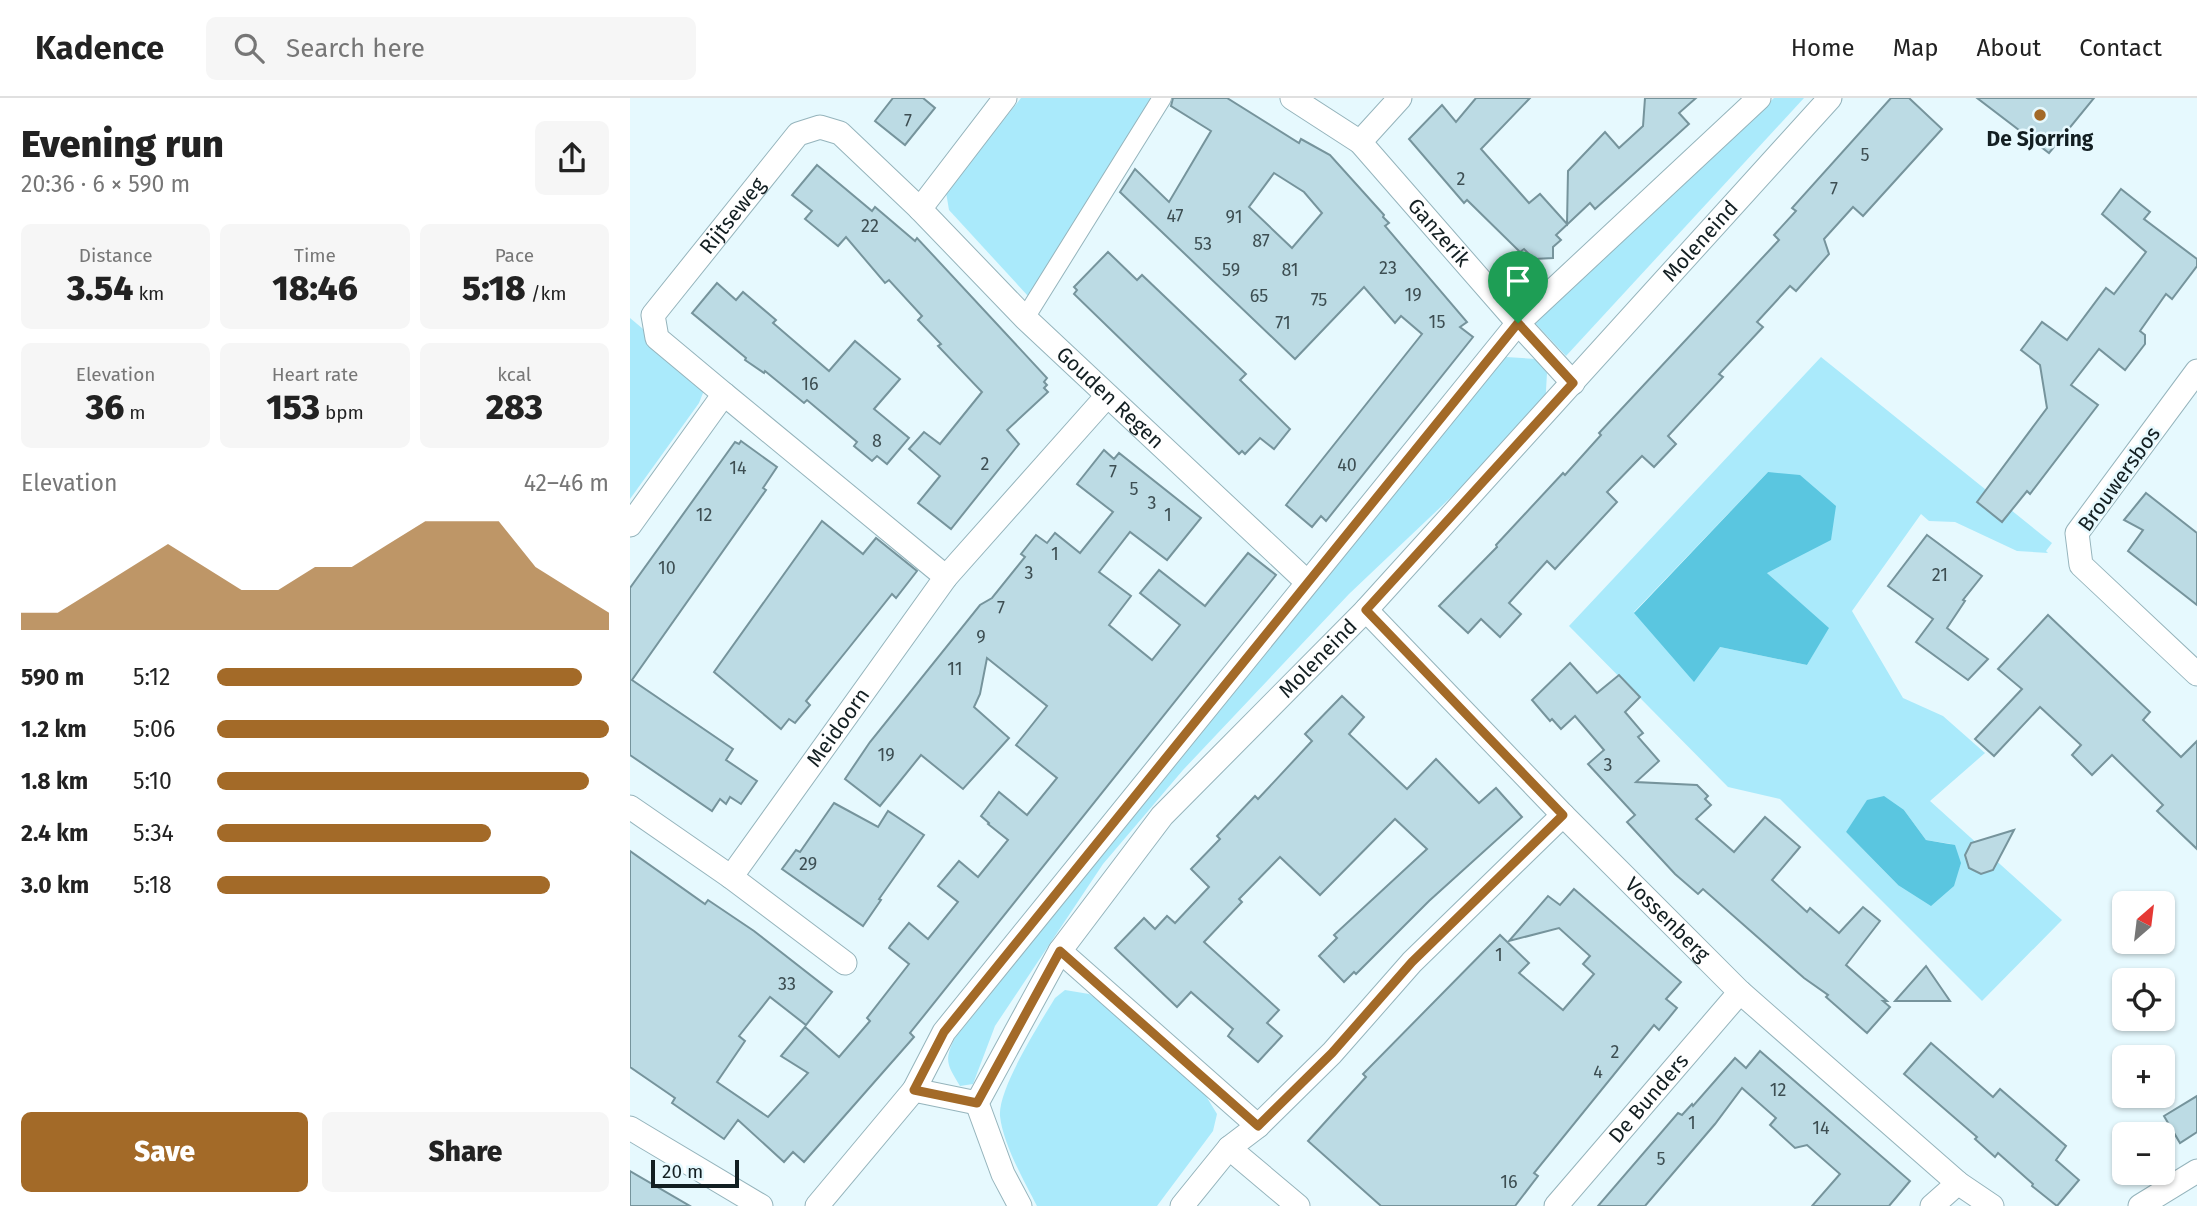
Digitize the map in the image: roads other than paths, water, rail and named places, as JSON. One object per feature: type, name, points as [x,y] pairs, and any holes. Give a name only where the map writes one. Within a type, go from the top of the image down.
[{"type":"street","points":[[920,209],[1005,98]]},
{"type":"street","points":[[1025,318],[1162,98]]},
{"type":"street","name":"Ganzerik","points":[[1292,98],[1360,142],[1573,383]]},
{"type":"street","points":[[1360,142],[1400,98]]},
{"type":"street","points":[[817,1206],[914,1090],[944,1032],[1518,323],[1759,98]]},
{"type":"street","name":"Moleneind","points":[[977,1103],[1060,951],[1162,816],[1366,610],[1829,98]]},
{"type":"street","name":"Rijtseweg","points":[[724,394],[657,338],[653,315],[798,134],[820,127],[840,133],[920,209]]},
{"type":"street","name":"Gouden Regen","points":[[920,209],[1025,318],[1307,582]]},
{"type":"street","name":"Brouwersbos","points":[[2197,371],[2077,533],[2081,565],[2197,674]]},
{"type":"street","points":[[630,525],[724,394],[946,577]]},
{"type":"street","name":"Meidoorn","points":[[731,877],[946,577],[1107,396]]},
{"type":"street","name":"Vossenberg","points":[[1366,610],[1563,815],[1740,992],[1958,1184],[1992,1206]]},
{"type":"street","points":[[630,807],[731,877],[845,963]]},
{"type":"street","points":[[1182,1206],[1229,1147],[1258,1126],[1332,1053],[1412,962],[1563,815]]},
{"type":"street","points":[[1060,951],[1258,1126]]},
{"type":"street","name":"De Bunders","points":[[1556,1206],[1740,992]]},
{"type":"street","points":[[914,1090],[977,1103],[1003,1174],[1020,1206]]},
{"type":"street","points":[[630,1128],[761,1206]]},
{"type":"street","points":[[1229,1147],[1297,1206]]},
{"type":"street","points":[[2140,1206],[2197,1171]]},
{"type":"street","points":[[1932,1206],[1958,1184]]},
{"type":"place","name":"De Sjorring","points":[[2040,115]]}]
